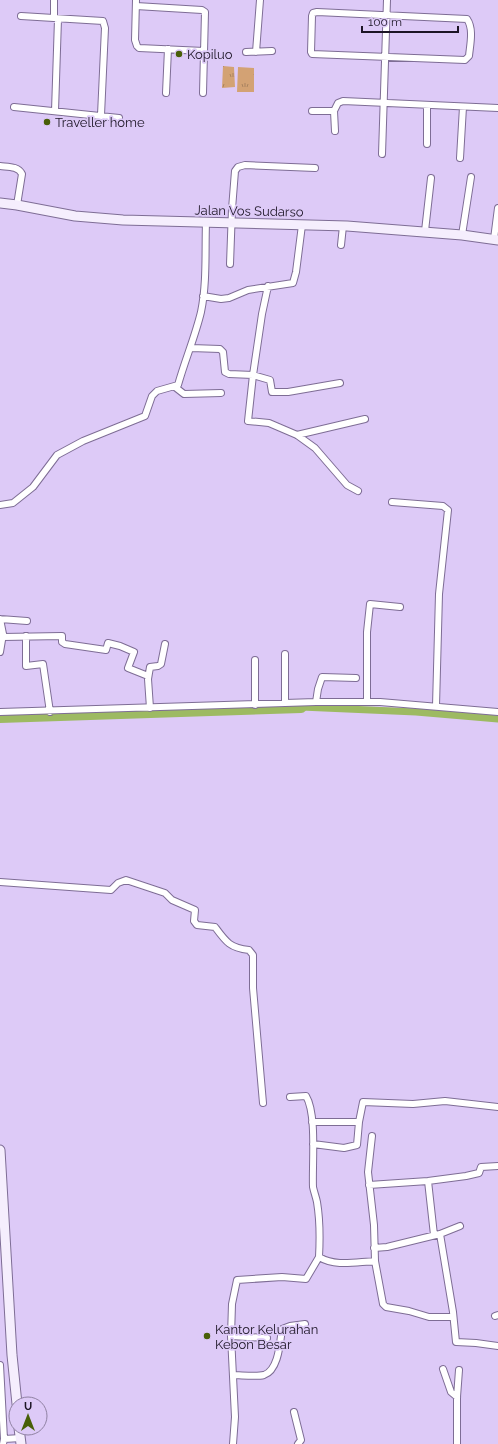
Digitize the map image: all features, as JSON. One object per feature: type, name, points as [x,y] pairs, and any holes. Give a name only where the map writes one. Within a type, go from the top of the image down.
[{"type":"street","points":[[54,0],[56,19],[55,111]]},
{"type":"street","points":[[256,52],[260,0]]},
{"type":"street","points":[[382,154],[387,0]]},
{"type":"street","points":[[203,93],[205,12],[202,10],[136,3],[136,46],[140,48],[204,51]]},
{"type":"street","points":[[313,13],[463,18],[467,19],[470,23],[471,34],[469,56],[465,60],[384,57],[312,54],[313,13]]},
{"type":"street","points":[[21,16],[103,21],[105,28],[101,115]]},
{"type":"street","points":[[166,93],[168,50]]},
{"type":"street","points":[[246,52],[272,51]]},
{"type":"street","points":[[335,131],[334,111],[338,103],[341,101],[498,108]]},
{"type":"street","points":[[427,105],[427,144]]},
{"type":"street","points":[[14,107],[119,118]]},
{"type":"street","points":[[460,158],[463,107]]},
{"type":"street","points":[[312,111],[334,111]]},
{"type":"street","points":[[230,264],[235,171],[238,167],[244,165],[315,168]]},
{"type":"street","points":[[0,166],[16,168],[20,170],[22,174],[17,205]]},
{"type":"street","points":[[462,235],[471,177]]},
{"type":"street","points":[[425,231],[431,178]]},
{"type":"street","name":"Jalan Vos Sudarso","points":[[0,203],[75,216],[123,220],[343,226],[425,231],[496,240]]},
{"type":"street","points":[[496,240],[498,208]]},
{"type":"street","points":[[0,505],[13,503],[33,487],[58,455],[83,441],[145,416],[152,396],[157,391],[178,385],[191,348],[203,296],[206,222]]},
{"type":"street","points":[[203,296],[221,299],[228,298],[248,290],[293,283],[296,272],[302,225]]},
{"type":"street","points":[[341,245],[343,226]]},
{"type":"street","points":[[268,286],[262,314],[248,421],[269,423],[297,435],[315,448],[347,485],[358,491]]},
{"type":"street","points":[[191,348],[220,349],[223,352],[225,372],[228,374],[253,375],[270,380],[272,392],[288,392],[340,383]]},
{"type":"street","points":[[175,387],[184,394],[221,393]]},
{"type":"street","points":[[297,435],[365,419]]},
{"type":"street","points":[[392,502],[443,506],[448,510],[439,594],[436,706]]},
{"type":"street","points":[[367,702],[367,632],[370,604],[400,607]]},
{"type":"street","points":[[0,652],[2,637],[0,619],[27,621]]},
{"type":"street","points":[[26,636],[26,666],[43,664],[50,712]]},
{"type":"street","points":[[2,637],[62,636],[62,642],[65,644],[106,650],[108,643],[120,646],[134,652],[128,668],[148,676]]},
{"type":"street","points":[[150,708],[148,676],[150,667],[161,664],[165,644]]},
{"type":"street","points":[[285,654],[285,703]]},
{"type":"street","points":[[255,660],[255,705]]},
{"type":"street","points":[[316,702],[322,677],[356,678]]},
{"type":"street","points":[[0,712],[50,712],[150,708],[197,704],[255,705],[316,702],[367,702],[436,706],[498,712]]},
{"type":"street","points":[[0,882],[111,890],[118,883],[126,880],[165,893],[172,900],[195,910],[194,921],[197,925],[215,927],[226,943],[238,949],[249,950],[253,955],[253,988],[263,1103]]},
{"type":"street","points":[[233,1444],[235,1417],[231,1336],[232,1304],[236,1280],[282,1277],[306,1279],[319,1257],[320,1240],[317,1202],[314,1189],[310,1102],[306,1096],[290,1097]]},
{"type":"street","points":[[313,1144],[344,1148],[356,1145],[363,1102],[413,1104],[445,1102],[498,1107]]},
{"type":"street","points":[[312,1122],[359,1122]]},
{"type":"street","points":[[372,1136],[368,1172],[374,1225],[375,1260],[383,1304],[386,1307],[430,1317],[453,1318]]},
{"type":"street","points":[[0,1150],[12,1362],[16,1396]]},
{"type":"street","points":[[369,1185],[428,1181],[474,1174],[480,1171],[481,1167],[498,1166]]},
{"type":"street","points":[[428,1181],[456,1342],[498,1346]]},
{"type":"street","points":[[374,1248],[387,1247],[437,1234],[460,1226]]},
{"type":"street","points":[[319,1257],[328,1262],[338,1263],[375,1260]]},
{"type":"street","points":[[233,1375],[264,1375],[269,1372],[278,1358],[282,1330],[290,1326],[305,1324]]},
{"type":"street","points":[[231,1336],[266,1338]]},
{"type":"street","points":[[12,1362],[0,1362],[4,1442],[21,1441]]},
{"type":"street","points":[[443,1369],[451,1392],[457,1397]]},
{"type":"street","points":[[457,1444],[457,1397],[459,1370]]},
{"type":"street","points":[[294,1412],[301,1440],[298,1444]]},
{"type":"green space","points":[[223,66],[234,67],[235,87],[222,88]]},
{"type":"green space","points":[[238,67],[254,68],[254,92],[237,92]]},
{"type":"waterway","points":[[301,707],[416,712],[498,719]]},
{"type":"waterway","points":[[0,717],[301,707]]},
{"type":"place","name":"Kopiluo","points":[[179,54]]},
{"type":"place","name":"Traveller home","points":[[47,122]]},
{"type":"place","name":"Kantor Kelurahan Kebon Besar","points":[[207,1336]]}]
